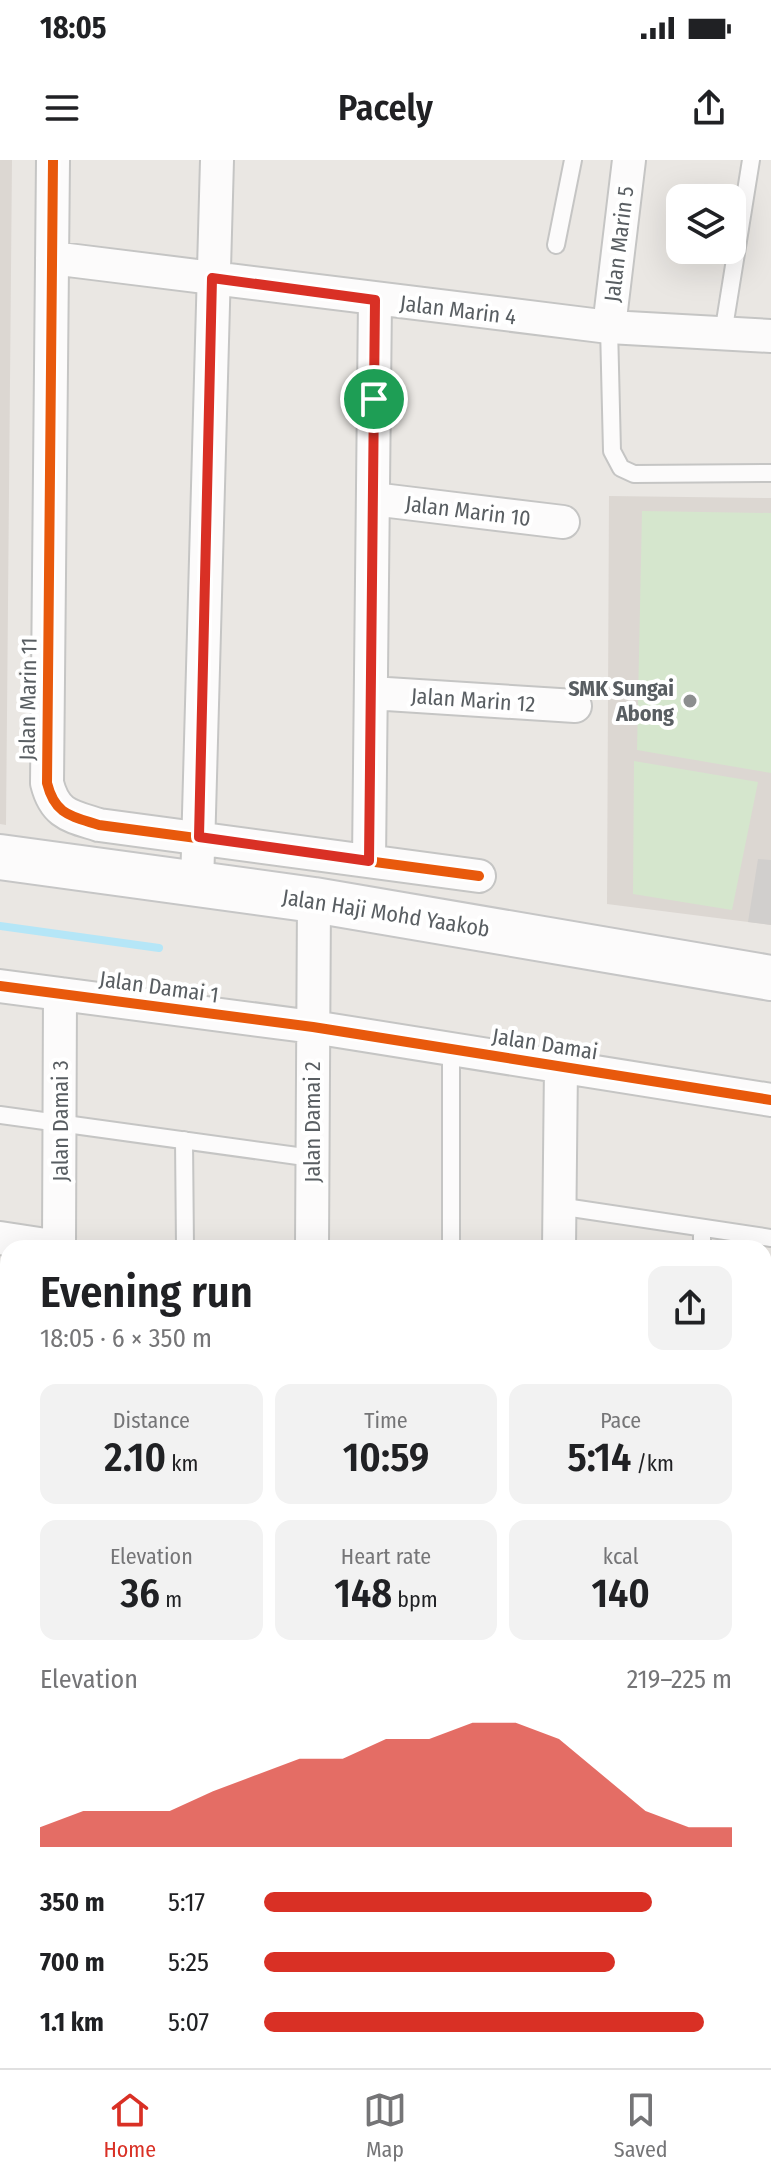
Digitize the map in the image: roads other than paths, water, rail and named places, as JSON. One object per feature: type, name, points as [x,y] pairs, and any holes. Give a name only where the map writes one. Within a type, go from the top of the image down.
[{"type":"street","name":"Jalan Marin 11","points":[[53,160],[49,792],[52,801],[65,814],[99,825],[479,876]]},
{"type":"street","points":[[197,886],[217,160]]},
{"type":"street","name":"Jalan Marin 5","points":[[609,327],[629,160]]},
{"type":"street","name":"Jalan Marin 4","points":[[52,258],[609,327],[771,336]]},
{"type":"street","points":[[369,861],[375,300]]},
{"type":"street","name":"Jalan Marin 10","points":[[373,499],[563,522]]},
{"type":"street","name":"Jalan Marin 12","points":[[371,693],[575,706]]},
{"type":"street","name":"Jalan Haji Mohd Yaakob","points":[[0,857],[314,900],[771,978]]},
{"type":"street","name":"Jalan Damai 2","points":[[312,1240],[314,900]]},
{"type":"street","name":"Jalan Damai 1","points":[[0,986],[60,994],[312,1014]]},
{"type":"street","name":"Jalan Damai 3","points":[[59,1240],[60,994]]},
{"type":"street","name":"Jalan Damai","points":[[312,1014],[451,1049],[771,1100]]},
{"type":"street","points":[[559,1240],[561,1066]]},
{"type":"lane","points":[[556,245],[573,160]]},
{"type":"lane","points":[[723,334],[751,160]]},
{"type":"lane","points":[[609,327],[612,451],[621,468],[634,474],[771,473]]},
{"type":"lane","points":[[451,1049],[451,1240]]},
{"type":"lane","points":[[0,1115],[312,1158]]},
{"type":"lane","points":[[184,1140],[185,1240]]},
{"type":"lane","points":[[558,1206],[771,1238]]},
{"type":"lane","points":[[702,1228],[702,1240]]},
{"type":"waterway","points":[[0,926],[159,948]]},
{"type":"place","name":"SMK Sungai Abong","points":[[690,701]]}]
